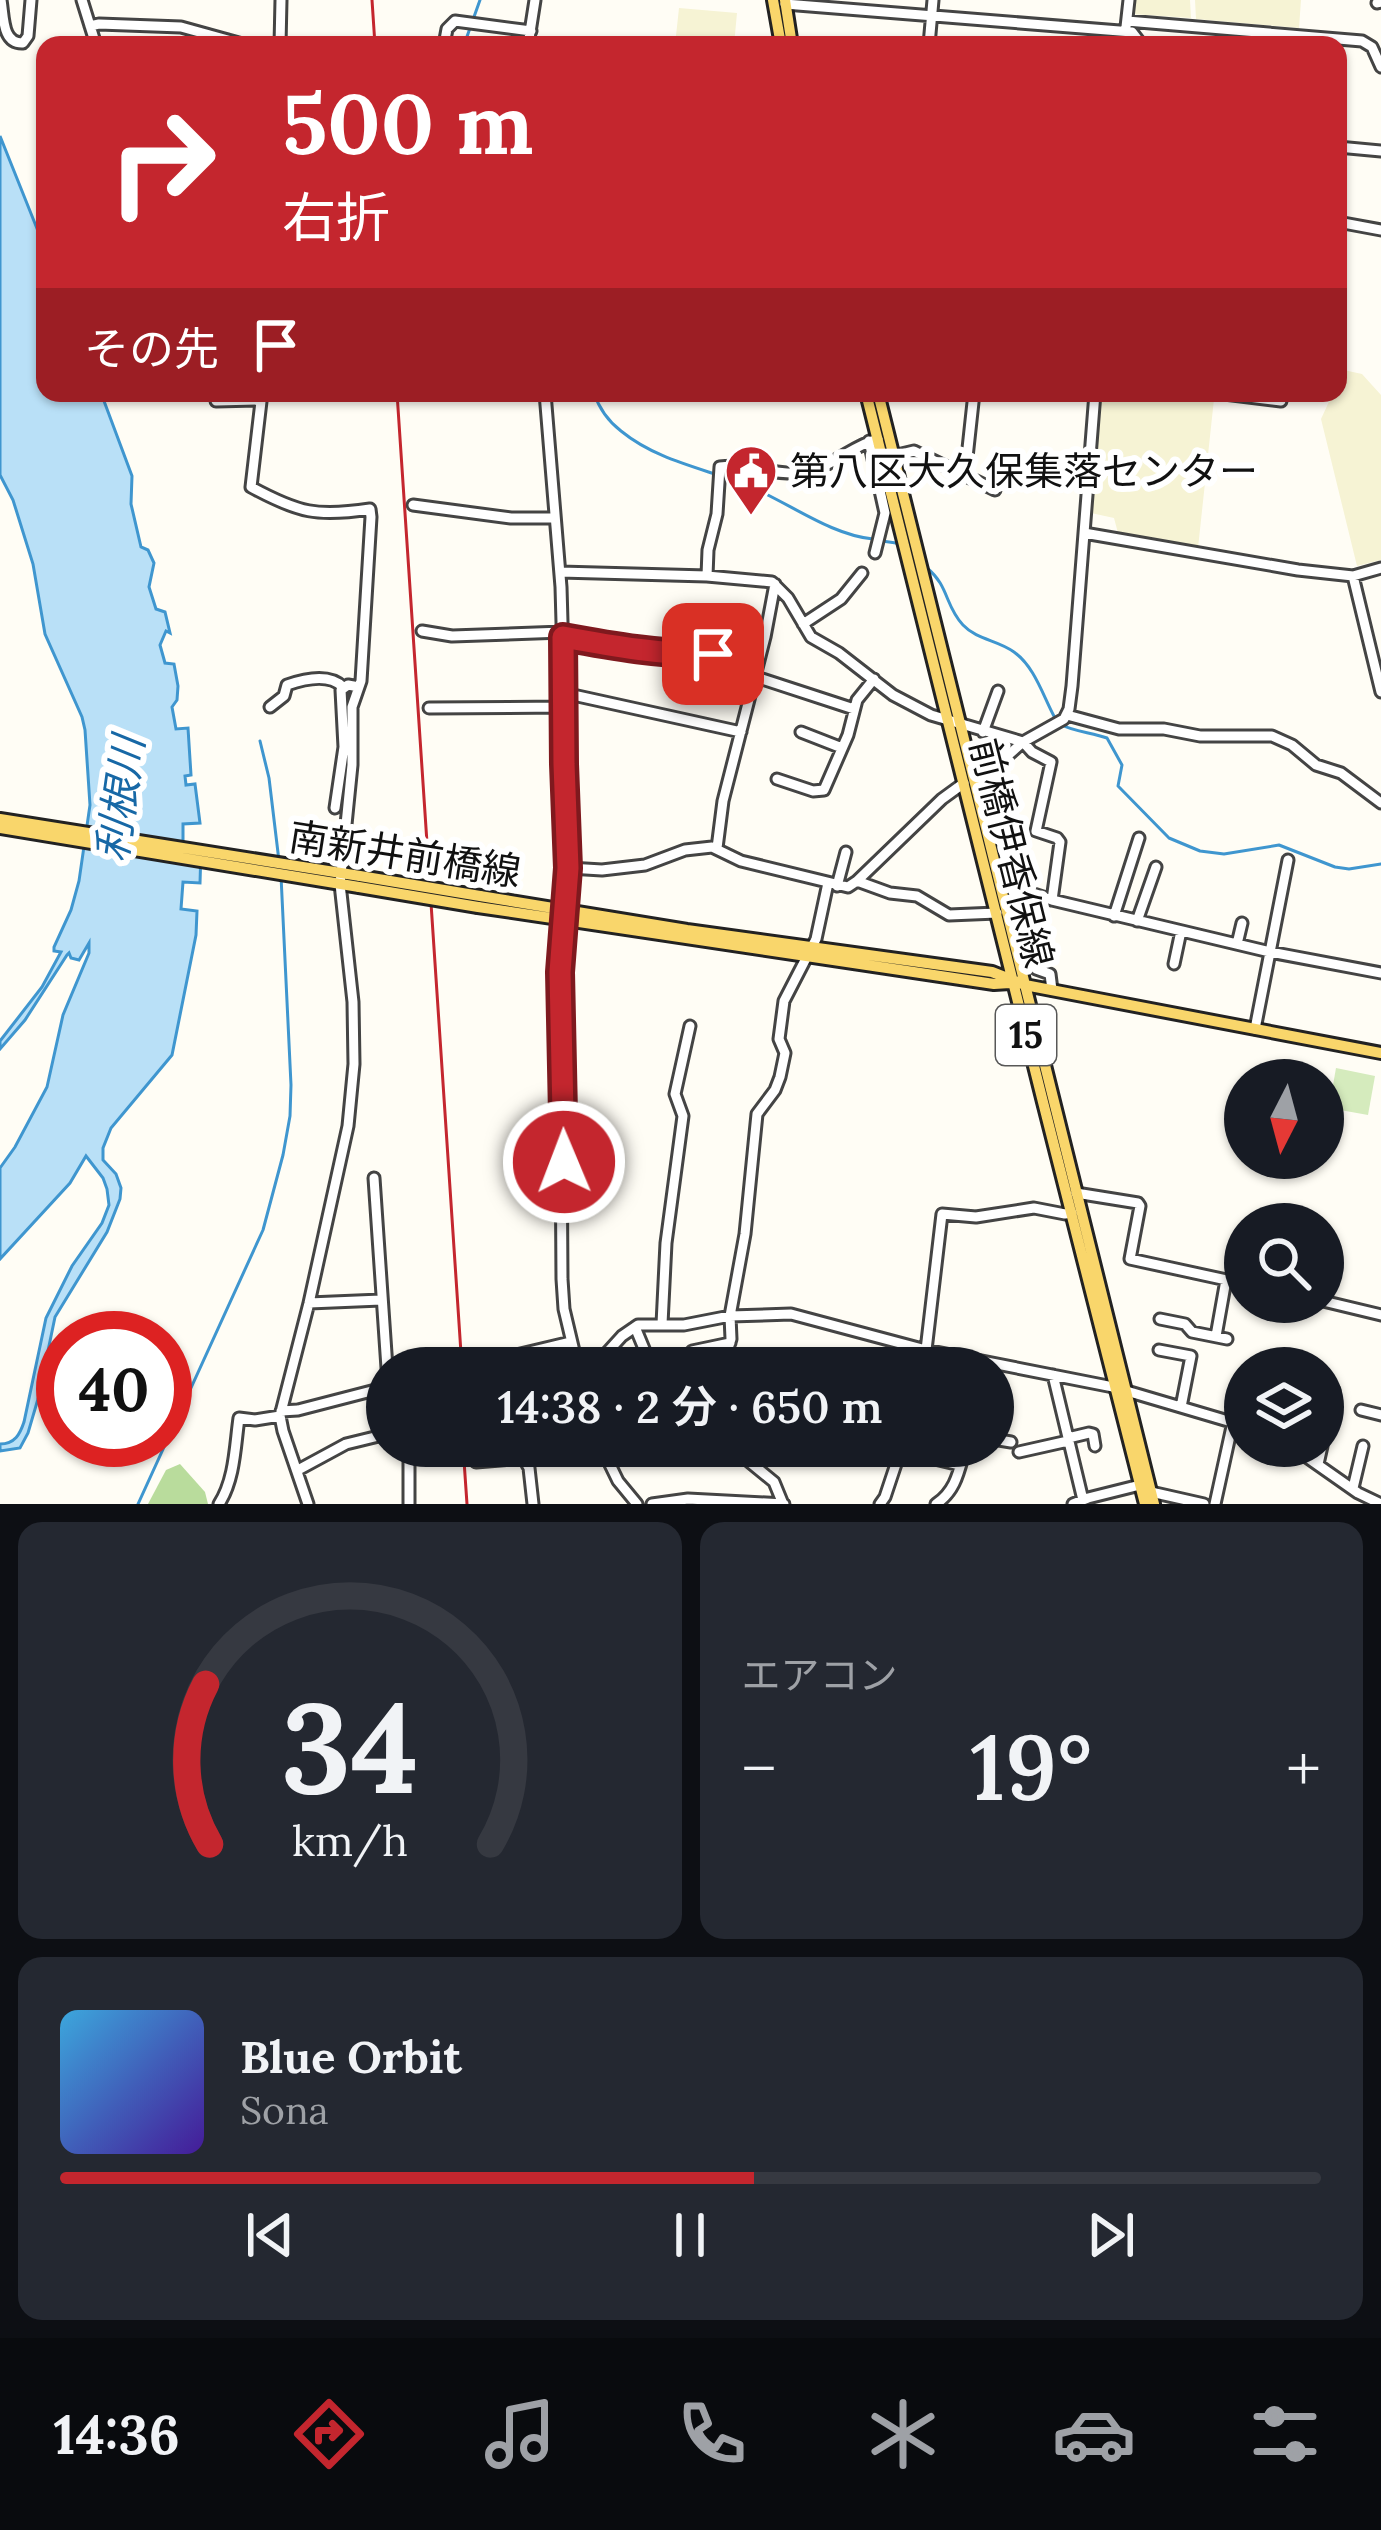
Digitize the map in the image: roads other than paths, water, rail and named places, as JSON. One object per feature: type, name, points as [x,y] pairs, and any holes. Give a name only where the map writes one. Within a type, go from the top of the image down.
[{"type":"main road","points":[[781,1],[781,36]]},
{"type":"main road","points":[[781,1],[790,36]]},
{"type":"main road","name":"15","points":[[867,402],[873,440],[909,541]]},
{"type":"main road","name":"15","points":[[880,402],[909,541]]},
{"type":"main road","name":"前橋伊香保線","points":[[909,541],[911,565],[955,723]]},
{"type":"main road","name":"前橋伊香保線","points":[[909,541],[923,578],[1072,1213],[1147,1496]]},
{"type":"main road","name":"前橋伊香保線","points":[[969,781],[997,914],[1112,1325],[1119,1389]]},
{"type":"main road","name":"南新井前橋線","points":[[0,823],[564,915],[992,973],[1019,984],[1381,1053]]},
{"type":"street","points":[[1,0],[7,35],[17,44],[28,36],[32,0]]},
{"type":"street","points":[[82,0],[93,36]]},
{"type":"street","points":[[280,36],[281,0]]},
{"type":"street","points":[[530,36],[536,0]]},
{"type":"street","points":[[930,36],[933,0]]},
{"type":"street","points":[[1125,36],[1129,0]]},
{"type":"street","points":[[781,1],[932,16],[1283,36]]},
{"type":"street","points":[[445,36],[454,21],[531,32]]},
{"type":"street","points":[[90,26],[187,28],[215,36]]},
{"type":"street","points":[[1126,26],[1136,36]]},
{"type":"street","points":[[186,36],[187,28]]},
{"type":"street","points":[[1347,40],[1372,46],[1381,67]]},
{"type":"street","points":[[1347,148],[1381,151]]},
{"type":"street","points":[[1347,224],[1381,230]]},
{"type":"street","points":[[261,402],[252,488],[312,513],[370,509],[370,558],[340,879],[352,982],[354,1064],[343,1155],[281,1413],[308,1504]]},
{"type":"street","points":[[546,402],[563,634],[568,868],[560,972],[562,1262],[564,1309],[572,1347]]},
{"type":"street","points":[[965,476],[973,402]]},
{"type":"street","points":[[1062,720],[1072,686],[1094,402]]},
{"type":"street","points":[[707,576],[722,466],[806,472],[873,440],[885,513],[876,548]]},
{"type":"street","points":[[893,456],[914,451],[995,490]]},
{"type":"street","points":[[413,506],[511,518],[554,518]]},
{"type":"street","points":[[1084,533],[1261,566],[1353,576],[1381,568]]},
{"type":"street","points":[[560,572],[707,576],[776,584],[811,637],[897,698],[931,716],[1023,742],[1051,762],[1036,831],[1060,840],[1052,900]]},
{"type":"street","points":[[803,624],[841,599],[862,573]]},
{"type":"street","points":[[1353,576],[1381,692]]},
{"type":"street","points":[[717,848],[723,801],[776,584]]},
{"type":"street","points":[[422,631],[452,636],[563,634],[609,646],[758,659]]},
{"type":"street","points":[[753,676],[854,710]]},
{"type":"street","points":[[270,706],[284,696],[287,685],[298,681],[332,679],[343,687],[359,686]]},
{"type":"street","points":[[777,779],[822,791],[861,693],[874,679]]},
{"type":"street","points":[[335,808],[344,747],[343,687]]},
{"type":"street","points":[[983,732],[998,691]]},
{"type":"street","points":[[564,693],[741,732]]},
{"type":"street","points":[[429,708],[564,707]]},
{"type":"street","points":[[568,868],[646,866],[693,848],[717,848],[741,861],[848,887],[942,799],[1062,720],[1200,736],[1273,736],[1316,765],[1341,773],[1381,803]]},
{"type":"street","points":[[801,732],[842,748]]},
{"type":"street","points":[[988,773],[1031,962],[1036,970],[1050,974],[1052,990]]},
{"type":"street","points":[[1114,916],[1139,838]]},
{"type":"street","points":[[729,1347],[758,1114],[775,1090],[784,1053],[779,1040],[784,1001],[809,951],[846,852]]},
{"type":"street","points":[[1255,1029],[1288,860]]},
{"type":"street","points":[[1137,922],[1156,867]]},
{"type":"street","points":[[857,881],[890,893],[917,896],[949,915],[997,914]]},
{"type":"street","points":[[1013,892],[1381,973]]},
{"type":"street","points":[[1237,944],[1242,923]]},
{"type":"street","points":[[1174,964],[1181,932]]},
{"type":"street","points":[[662,1324],[666,1244],[683,1116],[675,1099],[690,1026]]},
{"type":"street","points":[[374,1178],[385,1347]]},
{"type":"street","points":[[1076,1192],[1138,1203],[1130,1259],[1224,1280]]},
{"type":"street","points":[[926,1347],[942,1214],[976,1217],[1034,1208],[1072,1213]]},
{"type":"street","points":[[309,1303],[382,1300]]},
{"type":"street","points":[[1160,1319],[1221,1337],[1224,1303]]},
{"type":"street","points":[[1344,1306],[1381,1315]]},
{"type":"street","points":[[612,1347],[635,1328],[730,1316],[791,1315],[914,1347]]},
{"type":"street","points":[[635,1328],[643,1347]]},
{"type":"street","points":[[550,1347],[571,1342]]},
{"type":"street","points":[[711,1347],[730,1343]]},
{"type":"street","points":[[1159,1349],[1191,1356],[1180,1407]]},
{"type":"street","points":[[1014,1367],[1119,1389],[1224,1419]]},
{"type":"street","points":[[1053,1375],[1078,1502],[1147,1496],[1204,1504]]},
{"type":"street","points":[[220,1504],[239,1418],[254,1420],[366,1392]]},
{"type":"street","points":[[1361,1411],[1381,1415]]},
{"type":"street","points":[[1019,1452],[1089,1433],[1095,1446]]},
{"type":"street","points":[[298,1470],[346,1444],[366,1439]]},
{"type":"street","points":[[1353,1488],[1363,1446]]},
{"type":"street","points":[[1215,1504],[1224,1463]]},
{"type":"street","points":[[409,1467],[409,1504]]},
{"type":"street","points":[[528,1467],[533,1504]]},
{"type":"street","points":[[611,1467],[638,1504]]},
{"type":"street","points":[[652,1504],[688,1499],[784,1504],[774,1482],[756,1467]]},
{"type":"street","points":[[880,1504],[895,1467]]},
{"type":"street","points":[[936,1504],[949,1495],[959,1467]]},
{"type":"street","points":[[1322,1467],[1381,1504]]},
{"type":"water","name":"利根川","points":[[0,136],[36,226],[36,402],[104,402],[132,476],[131,504],[141,547],[154,563],[149,587],[156,609],[165,612],[170,633],[166,631],[160,645],[165,663],[174,664],[178,686],[172,707],[176,729],[188,728],[191,775],[185,776],[186,785],[195,784],[200,823],[183,824],[183,849],[201,850],[200,883],[183,882],[181,909],[197,911],[196,935],[172,1055],[111,1128],[103,1160],[116,1174],[120,1199],[107,1232],[59,1311],[50,1311],[109,1205],[103,1178],[86,1156],[70,1183],[0,1259],[0,1168],[47,1087],[63,1015],[89,943],[79,960],[67,955],[0,1049],[0,1041],[42,987],[61,952],[54,947],[79,881],[90,805],[82,717],[45,634],[33,564],[0,475]]},
{"type":"water","points":[[36,1365],[36,1406],[28,1433],[20,1448],[0,1451],[0,1444],[16,1438]]},
{"type":"waterway","points":[[467,36],[480,0]]},
{"type":"waterway","points":[[598,402],[612,423],[651,450],[751,487],[842,532],[873,539]]},
{"type":"waterway","points":[[882,541],[901,547]]},
{"type":"waterway","points":[[927,568],[963,625],[1008,648],[1028,666],[1055,718]]},
{"type":"waterway","points":[[1062,725],[1107,738],[1122,765],[1118,786],[1169,838],[1200,851],[1224,854],[1279,845],[1335,867],[1381,864]]},
{"type":"waterway","points":[[260,741],[279,861]]},
{"type":"waterway","points":[[138,1504],[263,1230],[283,1155],[291,1085],[281,876]]},
{"type":"railway","points":[[372,0],[374,36]]},
{"type":"railway","points":[[398,402],[461,1347]]},
{"type":"railway","points":[[464,1467],[467,1504]]},
{"type":"place","name":"第八区大久保集落センター","points":[[751,517]]}]
